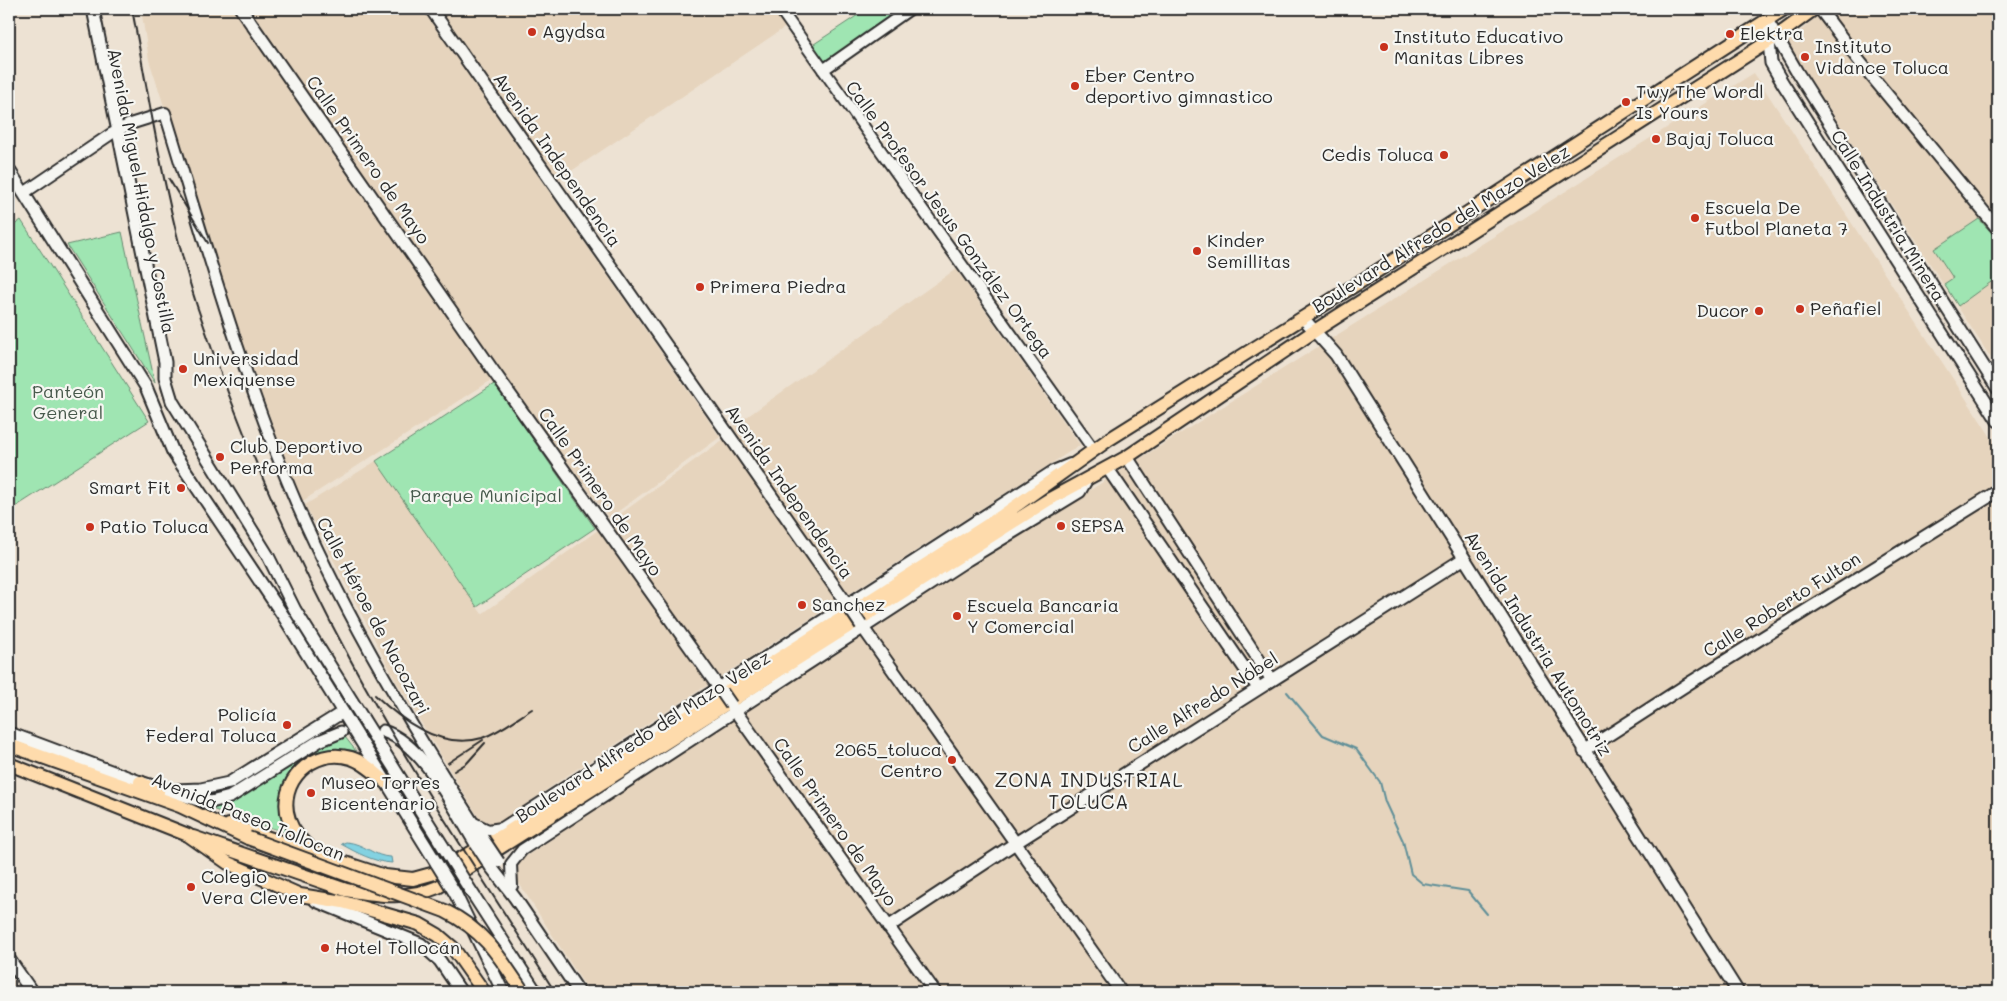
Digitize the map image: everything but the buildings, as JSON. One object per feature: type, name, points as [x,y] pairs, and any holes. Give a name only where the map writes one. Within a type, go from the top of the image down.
[{"type":"main road","name":"Avenida Miguel Hidalgo y Costilla","points":[[86,9],[115,132]]},
{"type":"main road","name":"Avenida Miguel Hidalgo y Costilla","points":[[93,9],[123,175],[166,368],[166,383],[183,423],[268,556],[295,610],[467,886],[536,992]]},
{"type":"main road","name":"Calle Primero de Mayo","points":[[241,9],[494,372],[723,687],[733,708],[935,992]]},
{"type":"main road","name":"Avenida Independencia","points":[[431,9],[862,626],[1017,842],[1121,992]]},
{"type":"main road","name":"Boulevard Alfredo del Mazo Velez","points":[[212,821],[311,850],[392,877],[413,880],[435,873],[503,835],[1040,490],[1093,449],[1303,318],[1784,9]]},
{"type":"main road","name":"Boulevard Alfredo del Mazo Velez","points":[[188,835],[346,890],[389,895],[411,895],[426,892],[508,844],[1048,500],[1127,457],[1316,330],[1773,38],[1814,9]]},
{"type":"main road","points":[[1820,9],[1866,70],[1998,229]]},
{"type":"main road","name":"Calle Industria Minera","points":[[1763,23],[1797,72],[1998,389]]},
{"type":"main road","name":"Calle Industria Minera","points":[[1773,38],[1771,63],[1782,82],[1998,421]]},
{"type":"main road","points":[[1782,82],[1786,74],[1797,72]]},
{"type":"main road","points":[[9,170],[151,396],[164,434],[173,452],[284,617],[455,893],[503,992]]},
{"type":"main road","points":[[1904,273],[1918,264]]},
{"type":"main road","name":"Avenida Industria Automotriz","points":[[1303,318],[1316,330],[1336,355],[1463,560],[1738,992]]},
{"type":"main road","points":[[151,396],[166,383]]},
{"type":"main road","points":[[1127,457],[1272,680]]},
{"type":"main road","points":[[1108,468],[1258,688]]},
{"type":"main road","name":"Calle Roberto Fulton","points":[[1584,751],[1691,682],[1998,491]]},
{"type":"main road","name":"Calle Alfredo Nóbel","points":[[888,927],[1258,688],[1463,560]]},
{"type":"main road","points":[[167,790],[195,789],[229,782],[342,712]]},
{"type":"main road","points":[[383,731],[402,739],[416,751],[480,841],[515,898],[579,992]]},
{"type":"main road","name":"Avenida Paseo Tollocan","points":[[9,733],[140,782],[195,800],[221,801],[319,741],[341,732]]},
{"type":"main road","name":"Avenida Paseo Tollocan","points":[[9,746],[180,806],[248,838],[445,911],[476,929],[489,943],[523,992]]},
{"type":"main road","points":[[311,850],[292,828],[286,809],[287,795],[291,782],[304,767],[322,757],[343,756],[362,764],[386,782]]},
{"type":"main road","points":[[9,764],[15,769],[188,835],[228,863],[421,944],[440,961],[460,992]]},
{"type":"main road","points":[[140,782],[180,806]]},
{"type":"main road","points":[[300,894],[343,902],[419,924],[438,935],[453,948],[484,992]]},
{"type":"main road","points":[[9,959],[32,992]]},
{"type":"street","name":"Calle Profesor Jesus González Ortega","points":[[780,9],[1093,449]]},
{"type":"street","points":[[823,70],[910,9]]},
{"type":"street","name":"Calle Héroe de Nacozari","points":[[115,132],[165,113],[240,359],[298,507],[336,588],[382,676],[473,822],[480,841]]},
{"type":"street","points":[[24,193],[115,132]]},
{"type":"street","name":"Boulevard Alfredo del Mazo Velez","points":[[473,822],[488,830],[502,828],[723,687],[1053,471],[1074,463]]},
{"type":"street","name":"Boulevard Alfredo del Mazo Velez","points":[[512,886],[512,864],[522,850],[733,708],[1080,492],[1087,480]]},
{"type":"street","points":[[495,865],[512,886],[515,898]]},
{"type":"shaded area","points":[[141,9],[422,9],[720,437],[609,518],[501,374],[301,502],[230,308],[149,60]]},
{"type":"shaded area","points":[[439,9],[775,9],[787,26],[558,180]]},
{"type":"shaded area","points":[[1825,9],[1998,9],[1998,369],[1787,43]]},
{"type":"shaded area","points":[[1754,73],[1998,448],[1998,992],[589,992],[515,877],[516,865],[525,857],[747,708],[955,575]]},
{"type":"shaded area","points":[[956,269],[1080,445],[568,775],[496,825],[479,818],[396,681],[305,505],[376,461],[482,614],[728,436],[731,428]]},
{"type":"green space","points":[[867,9],[905,9],[824,65],[811,46]]},
{"type":"green space","points":[[1979,219],[1998,240],[1998,277],[1958,306],[1944,284],[1953,278],[1934,249]]},
{"type":"green space","name":"Panteón General","points":[[21,220],[149,421],[9,511],[9,229]]},
{"type":"green space","points":[[122,232],[155,383],[67,245]]},
{"type":"green space","name":"Parque Municipal","points":[[494,384],[595,528],[477,607],[376,461]]},
{"type":"green space","points":[[345,737],[356,751],[333,749],[312,754],[295,767],[288,776],[284,792],[291,834],[208,808],[209,805],[326,741]]},
{"type":"water","points":[[346,842],[358,845],[379,855],[391,857],[392,863],[359,854],[341,844]]},
{"type":"waterway","points":[[1287,692],[1323,735],[1356,749],[1380,782],[1385,802],[1403,841],[1411,874],[1423,884],[1468,891],[1487,914]]},
{"type":"railway","points":[[132,9],[176,233],[197,306],[247,442],[306,573],[374,702],[398,744],[555,992]]},
{"type":"railway","points":[[169,179],[208,243]]},
{"type":"railway","points":[[375,695],[410,723],[438,737],[452,740],[467,741],[482,738],[502,729],[532,709]]},
{"type":"railway","points":[[448,763],[483,740]]},
{"type":"railway","points":[[454,771],[467,763],[485,743]]},
{"type":"place","name":"Agydsa","points":[[532,32]]},
{"type":"place","name":"Elektra","points":[[1730,34]]},
{"type":"place","name":"Instituto Educativo Manitas Libres","points":[[1384,47]]},
{"type":"place","name":"Instituto Vidance Toluca","points":[[1805,57]]},
{"type":"place","name":"Eber Centro deportivo gimnastico","points":[[1075,86]]},
{"type":"place","name":"Twy The Wordl Is Yours","points":[[1626,102]]},
{"type":"place","name":"Bajaj Toluca","points":[[1656,139]]},
{"type":"place","name":"Cedis Toluca","points":[[1444,155]]},
{"type":"place","name":"Escuela De Futbol Planeta 7","points":[[1695,218]]},
{"type":"place","name":"Kinder Semillitas","points":[[1197,251]]},
{"type":"place","name":"Primera Piedra","points":[[700,287]]},
{"type":"place","name":"Peñafiel","points":[[1800,309]]},
{"type":"place","name":"Ducor","points":[[1759,311]]},
{"type":"place","name":"Universidad Mexiquense","points":[[183,369]]},
{"type":"place","name":"Club Deportivo Performa","points":[[220,457]]},
{"type":"place","name":"Smart Fit","points":[[181,488]]},
{"type":"place","name":"SEPSA","points":[[1061,526]]},
{"type":"place","name":"Patio Toluca","points":[[90,527]]},
{"type":"place","name":"Sanchez","points":[[802,605]]},
{"type":"place","name":"Escuela Bancaria Y Comercial","points":[[957,616]]},
{"type":"place","name":"Policía Federal Toluca","points":[[287,725]]},
{"type":"place","name":"2065_toluca Centro","points":[[952,760]]},
{"type":"place","name":"Museo Torres Bicentenario","points":[[311,793]]},
{"type":"place","name":"Colegio Vera Clever","points":[[191,887]]},
{"type":"place","name":"Hotel Tollocán","points":[[325,948]]},
{"type":"district","name":"ZONA INDUSTRIAL TOLUCA","points":[[1089,791]]}]
